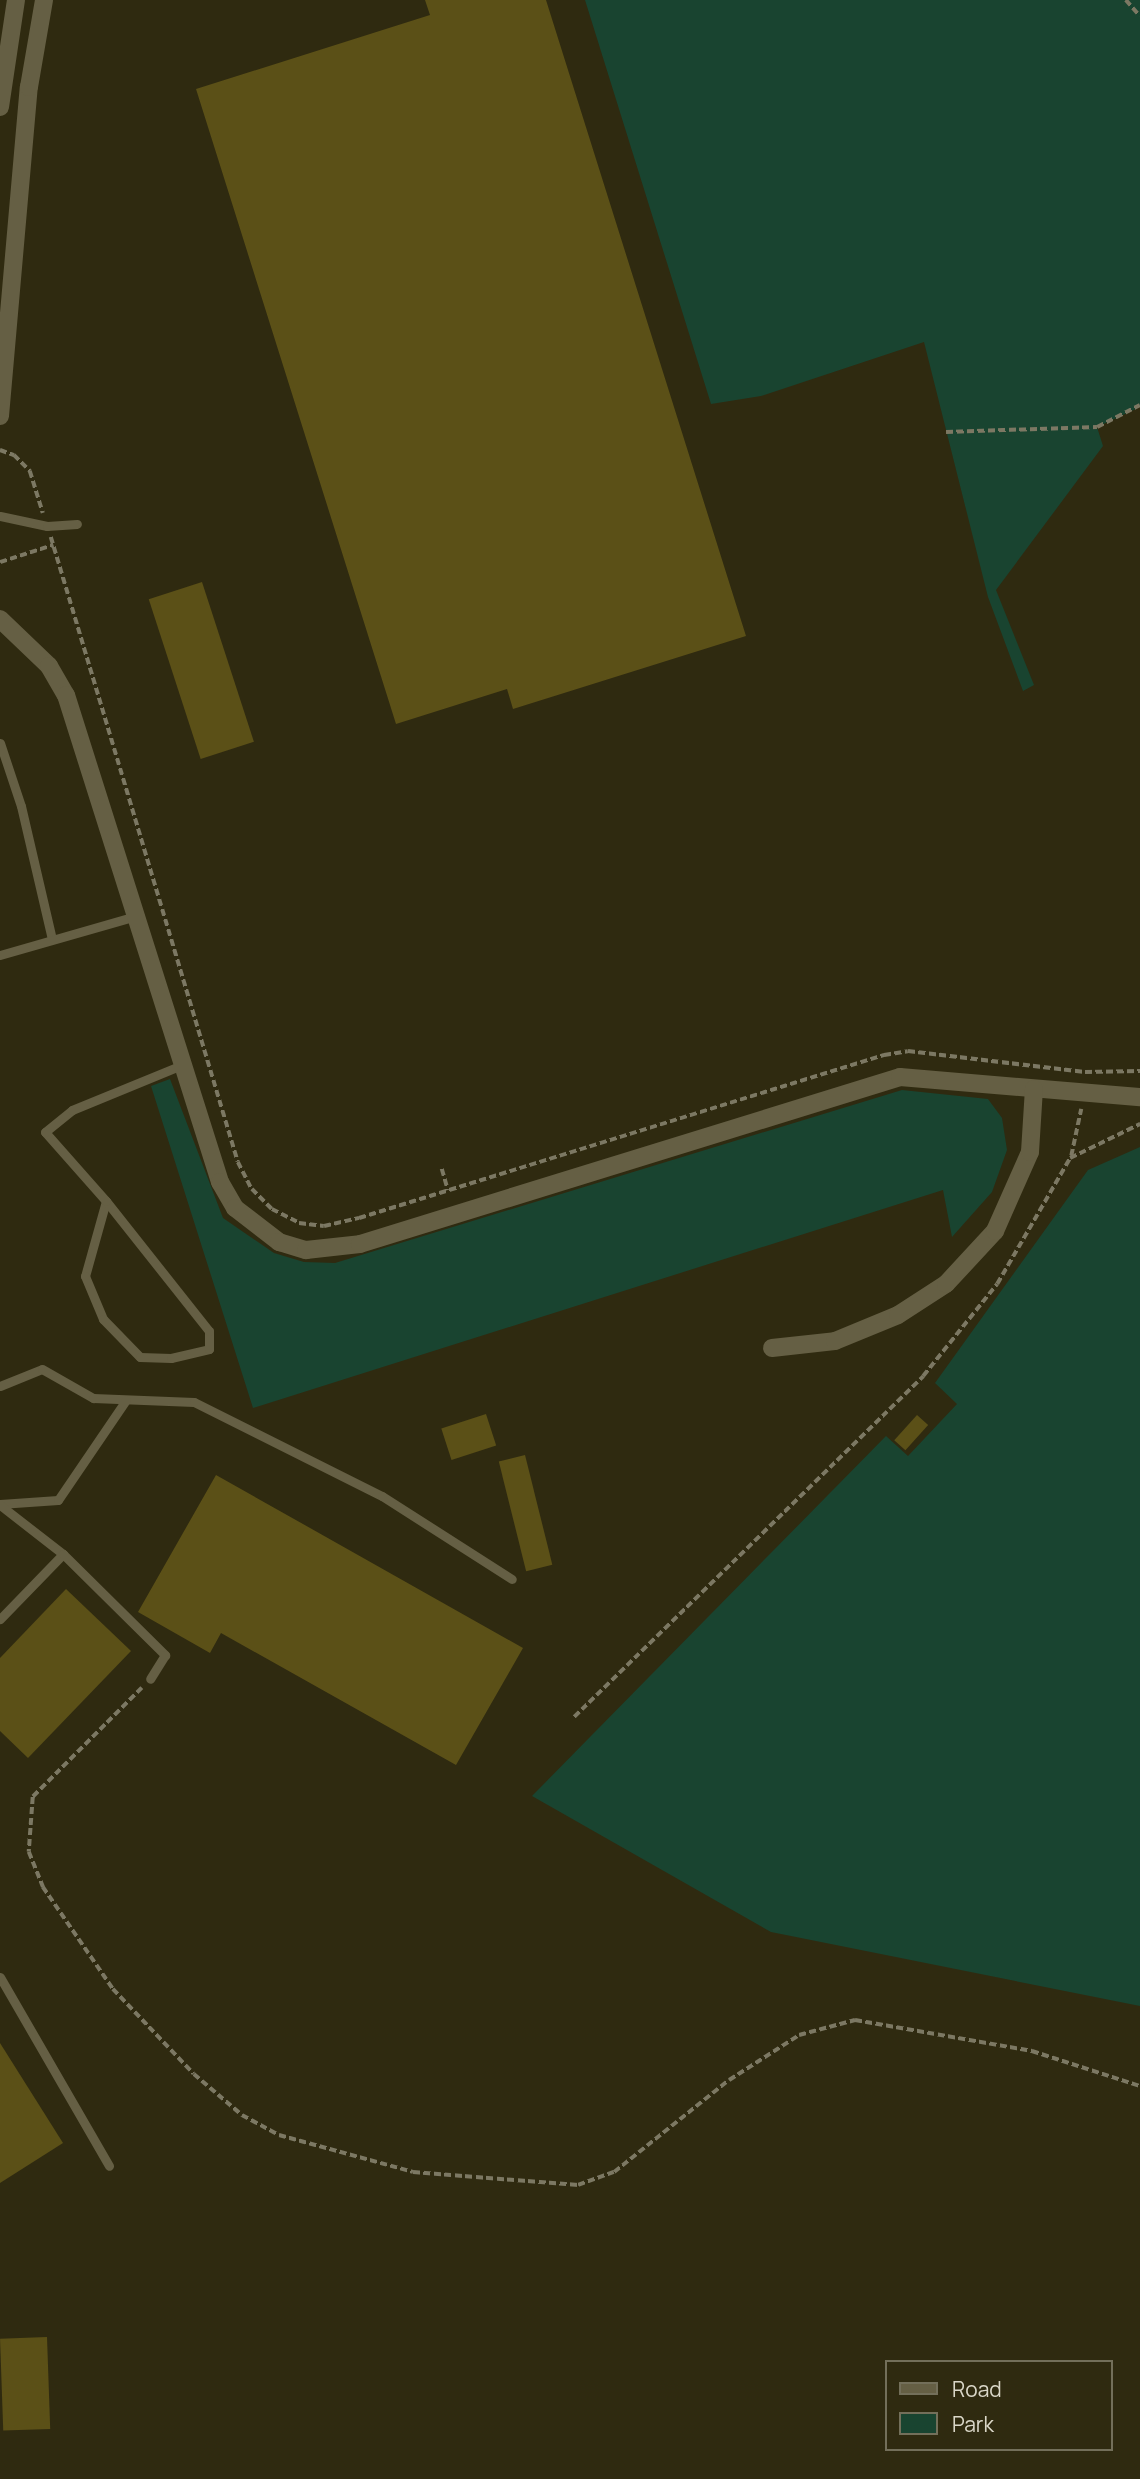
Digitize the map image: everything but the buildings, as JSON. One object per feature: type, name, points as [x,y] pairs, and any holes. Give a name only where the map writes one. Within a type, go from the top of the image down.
[{"type":"street","points":[[0,107],[16,0]]},
{"type":"street","points":[[0,416],[29,87],[44,0]]},
{"type":"street","points":[[0,619],[49,666],[66,695],[138,915],[220,1182],[235,1208],[279,1242],[306,1250],[360,1244],[900,1077],[1140,1097]]},
{"type":"street","points":[[772,1348],[835,1341],[898,1315],[946,1283],[1000,1219],[1030,1152],[1034,1089]]},
{"type":"lane","points":[[0,516],[47,526],[77,524]]},
{"type":"lane","points":[[0,743],[21,806],[52,939]]},
{"type":"lane","points":[[0,954],[138,915]]},
{"type":"lane","points":[[106,1201],[85,1276],[103,1319],[140,1357],[171,1358],[209,1349],[209,1331],[106,1201],[45,1132],[72,1110],[184,1064]]},
{"type":"lane","points":[[0,1385],[41,1369],[93,1398],[194,1402],[382,1496],[512,1579]]},
{"type":"lane","points":[[0,1505],[58,1500],[126,1400]]},
{"type":"lane","points":[[0,1505],[63,1554],[165,1655],[150,1679]]},
{"type":"lane","points":[[0,1619],[63,1554]]},
{"type":"lane","points":[[0,1978],[109,2166]]},
{"type":"path","points":[[1126,0],[1140,16]]},
{"type":"path","points":[[946,432],[1097,427],[1140,405]]},
{"type":"path","points":[[0,450],[14,455],[30,471],[239,1162],[252,1189],[272,1209],[299,1223],[324,1226],[884,1055],[908,1051],[1085,1072],[1140,1072]]},
{"type":"path","points":[[0,562],[54,545]]},
{"type":"path","points":[[574,1717],[923,1377],[997,1284],[1070,1157],[1084,1094],[1085,1072]]},
{"type":"path","points":[[1070,1157],[1140,1124]]},
{"type":"path","points":[[442,1169],[448,1190]]},
{"type":"path","points":[[150,1679],[33,1797],[29,1852],[43,1887],[113,1989],[204,2082],[242,2115],[279,2135],[413,2172],[578,2185],[614,2172],[729,2080],[799,2035],[855,2020],[1031,2052],[1140,2086]]},
{"type":"green space","points":[[585,0],[1140,0],[1140,407],[1097,427],[1103,446],[996,590],[1034,685],[1023,691],[988,597],[924,342],[761,396],[711,404]]},
{"type":"green space","points":[[170,1079],[223,1218],[274,1253],[304,1262],[335,1263],[902,1090],[988,1099],[1002,1118],[1007,1150],[992,1192],[952,1237],[943,1190],[253,1408],[151,1086]]},
{"type":"green space","points":[[1140,1147],[1140,2006],[771,1932],[532,1796],[886,1436],[908,1456],[957,1404],[935,1383],[1088,1170]]}]
